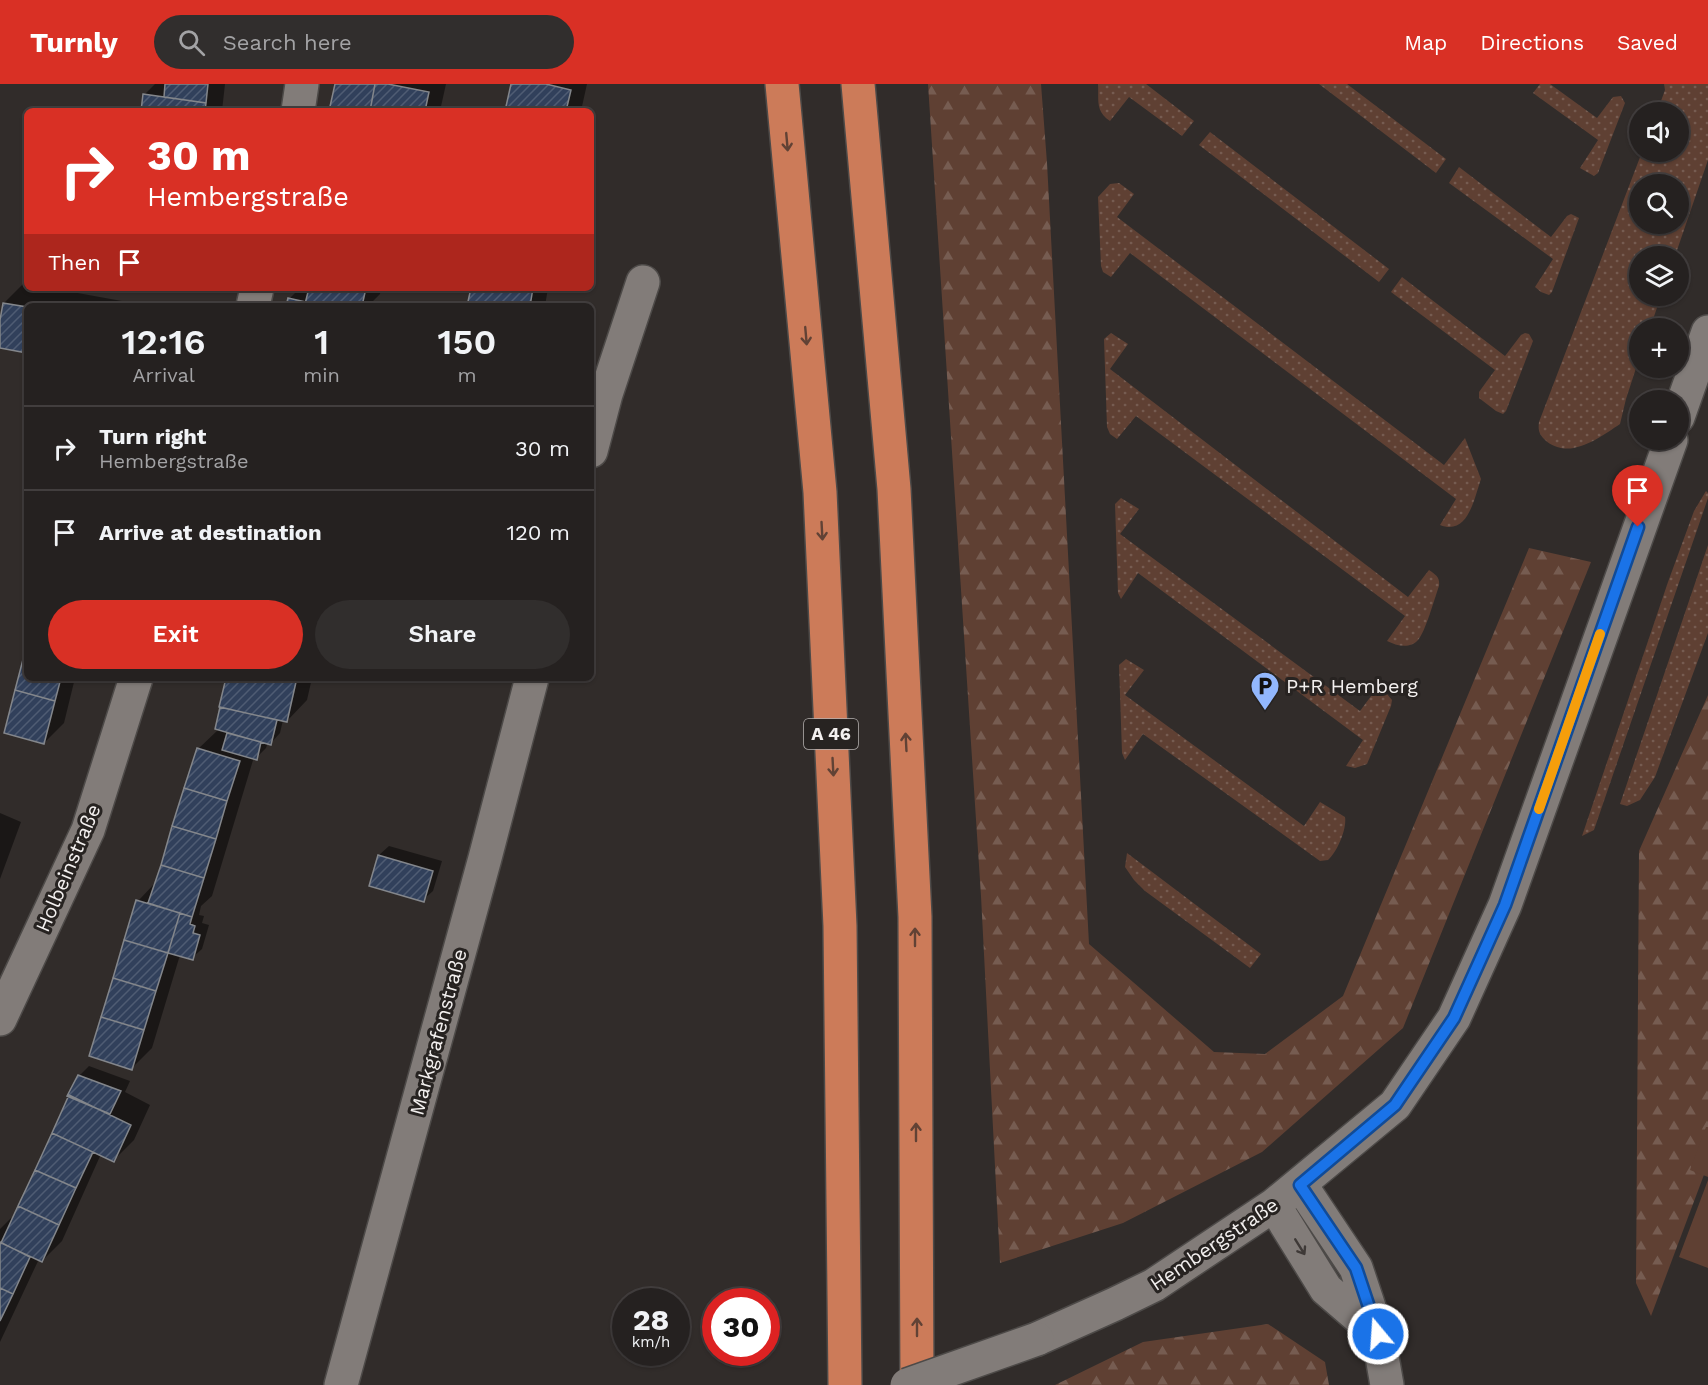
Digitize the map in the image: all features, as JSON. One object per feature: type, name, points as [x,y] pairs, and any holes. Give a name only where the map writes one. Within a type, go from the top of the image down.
[{"type":"highway","name":"A 46","points":[[782,84],[820,492],[840,926],[845,1385]]},
{"type":"highway","points":[[858,84],[894,489],[915,917],[917,1385]]},
{"type":"street","points":[[298,108],[302,84]]},
{"type":"street","points":[[594,440],[606,394],[643,282]]},
{"type":"street","points":[[1688,390],[1708,332]]},
{"type":"street","name":"Hembergstraße","points":[[907,1385],[1036,1339],[1154,1285],[1274,1205],[1395,1105],[1454,1018],[1505,905],[1667,450]]},
{"type":"street","name":"Holbeinstraße","points":[[0,1019],[88,830],[135,681]]},
{"type":"street","name":"Markgrafenstraße","points":[[341,1385],[531,681]]},
{"type":"street","points":[[1300,1185],[1356,1268],[1378,1334],[1387,1385]]},
{"type":"street","points":[[1274,1205],[1326,1289],[1378,1334]]},
{"type":"green space","points":[[928,84],[1041,84],[1089,944],[1214,1052],[1265,1054],[1343,996],[1529,548],[1591,562],[1403,1028],[1262,1152],[1123,1223],[1000,1263],[981,896]]},
{"type":"green space","points":[[1098,84],[1146,84],[1194,121],[1182,136],[1129,97],[1110,121],[1100,109]]},
{"type":"green space","points":[[1319,84],[1347,84],[1446,159],[1436,173]]},
{"type":"green space","points":[[1540,84],[1550,84],[1597,118],[1613,97],[1621,96],[1625,103],[1598,173],[1594,176],[1580,168],[1598,140],[1533,93]]},
{"type":"green space","points":[[1664,84],[1708,84],[1708,160],[1689,215],[1689,174],[1634,174],[1638,162],[1689,162],[1689,102],[1661,102],[1665,90]]},
{"type":"green space","points":[[1210,132],[1389,269],[1379,282],[1199,145]]},
{"type":"green space","points":[[1459,167],[1551,237],[1567,216],[1571,214],[1579,218],[1549,295],[1535,287],[1553,259],[1449,183]]},
{"type":"green space","points":[[1119,183],[1134,194],[1117,217],[1444,465],[1465,438],[1481,479],[1472,505],[1463,521],[1450,527],[1440,525],[1456,499],[1130,253],[1111,277],[1103,272],[1098,197],[1110,184]]},
{"type":"green space","points":[[1629,186],[1629,234],[1683,234],[1678,246],[1629,246],[1629,306],[1658,306],[1653,318],[1629,318],[1629,378],[1633,378],[1620,424],[1593,441],[1573,448],[1563,448],[1553,446],[1544,439],[1539,430],[1539,422]]},
{"type":"green space","points":[[1402,277],[1505,356],[1521,335],[1529,334],[1533,341],[1503,414],[1479,398],[1479,392],[1495,370],[1391,292]]},
{"type":"green space","points":[[1111,333],[1128,344],[1110,369],[1408,597],[1429,570],[1436,575],[1439,586],[1427,623],[1415,643],[1403,646],[1387,641],[1405,616],[1136,416],[1117,439],[1110,434],[1107,427],[1104,339]]},
{"type":"green space","points":[[1706,491],[1708,498],[1594,830],[1582,836],[1668,582],[1694,511]]},
{"type":"green space","points":[[1121,498],[1139,509],[1120,534],[1360,711],[1377,688],[1387,694],[1392,700],[1391,706],[1367,764],[1355,768],[1346,766],[1363,740],[1138,573],[1121,599],[1118,593],[1115,504]]},
{"type":"green space","points":[[1708,545],[1708,633],[1655,777],[1640,800],[1627,806],[1620,804]]},
{"type":"green space","points":[[1126,659],[1144,670],[1125,695],[1304,826],[1320,802],[1345,817],[1341,840],[1328,860],[1320,861],[1143,734],[1125,760],[1122,753],[1119,665]]},
{"type":"green space","points":[[1708,695],[1708,1164],[1651,1316],[1636,1283],[1639,851]]},
{"type":"green space","points":[[1127,853],[1261,954],[1250,968],[1145,891],[1125,867]]},
{"type":"green space","points":[[1706,1127],[1708,1127],[1708,1177],[1690,1170]]},
{"type":"green space","points":[[1708,1180],[1708,1268],[1679,1257]]},
{"type":"green space","points":[[1268,1324],[1325,1362],[1329,1385],[1055,1385],[1143,1342]]},
{"type":"building","points":[[165,84],[208,84],[206,103],[164,97]]},
{"type":"building","points":[[335,84],[375,84],[371,108],[330,108]]},
{"type":"building","points":[[375,84],[388,84],[429,92],[426,108],[371,108]]},
{"type":"building","points":[[511,84],[546,84],[571,90],[567,108],[506,108]]},
{"type":"building","points":[[143,94],[206,103],[205,108],[141,108]]},
{"type":"building","points":[[308,291],[365,291],[363,303],[305,303]]},
{"type":"building","points":[[470,291],[532,291],[530,303],[468,303]]},
{"type":"building","points":[[288,298],[306,302],[306,303],[287,303]]},
{"type":"building","points":[[3,303],[24,306],[24,352],[0,348],[0,320]]},
{"type":"building","points":[[24,656],[24,681],[60,681],[55,701],[15,690]]},
{"type":"building","points":[[225,681],[296,682],[287,722],[219,707]]},
{"type":"building","points":[[15,690],[55,701],[44,744],[4,733]]},
{"type":"building","points":[[220,707],[277,720],[271,745],[215,729]]},
{"type":"building","points":[[227,733],[261,742],[257,760],[222,750]]},
{"type":"building","points":[[197,748],[240,761],[227,801],[184,788]]},
{"type":"building","points":[[184,788],[227,801],[216,839],[172,826]]},
{"type":"building","points":[[172,826],[216,839],[204,878],[161,865]]},
{"type":"building","points":[[378,855],[433,871],[424,902],[369,886]]},
{"type":"building","points":[[161,865],[204,878],[192,917],[148,903]]},
{"type":"building","points":[[136,900],[180,913],[168,953],[124,940]]},
{"type":"building","points":[[180,913],[192,917],[190,924],[195,926],[193,933],[200,935],[193,960],[168,953]]},
{"type":"building","points":[[124,940],[168,953],[156,991],[113,978]]},
{"type":"building","points":[[113,978],[156,991],[144,1030],[101,1017]]},
{"type":"building","points":[[101,1017],[144,1030],[132,1070],[89,1056]]},
{"type":"building","points":[[78,1075],[121,1091],[110,1114],[67,1096]]},
{"type":"building","points":[[69,1095],[131,1125],[114,1162],[52,1133]]},
{"type":"building","points":[[52,1133],[93,1152],[76,1188],[35,1170]]},
{"type":"building","points":[[35,1170],[76,1188],[59,1225],[18,1206]]},
{"type":"building","points":[[18,1206],[59,1225],[42,1262],[1,1243]]},
{"type":"building","points":[[0,1242],[30,1257],[13,1294],[0,1288]]},
{"type":"building","points":[[0,1288],[13,1294],[0,1321]]},
{"type":"slow traffic","points":[[1539,809],[1600,634]]},
{"type":"place","name":"P+R Hemberg","points":[[1265,712]]},
{"type":"route","points":[[1378,1334],[1356,1268],[1300,1185],[1395,1105],[1454,1018],[1505,905],[1638,527]]}]
